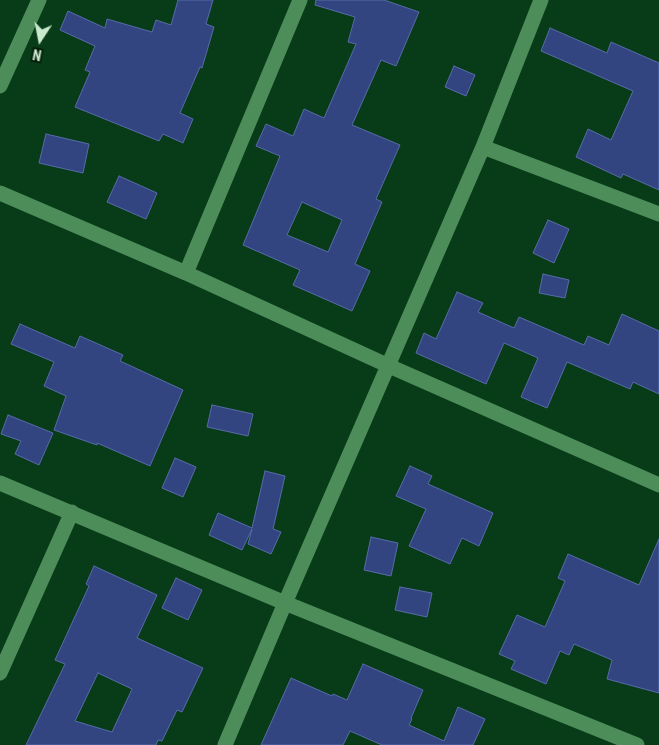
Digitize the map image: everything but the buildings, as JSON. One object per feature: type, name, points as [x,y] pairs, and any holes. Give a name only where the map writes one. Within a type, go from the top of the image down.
[{"type":"street","points":[[0,86],[39,0]]},
{"type":"street","points":[[186,273],[300,0]]},
{"type":"street","points":[[225,745],[483,146],[541,0]]},
{"type":"street","points":[[483,146],[659,214]]},
{"type":"street","points":[[0,193],[186,273],[389,366],[659,485]]},
{"type":"street","points":[[0,483],[285,603],[637,745]]},
{"type":"street","points":[[0,673],[72,512]]}]
